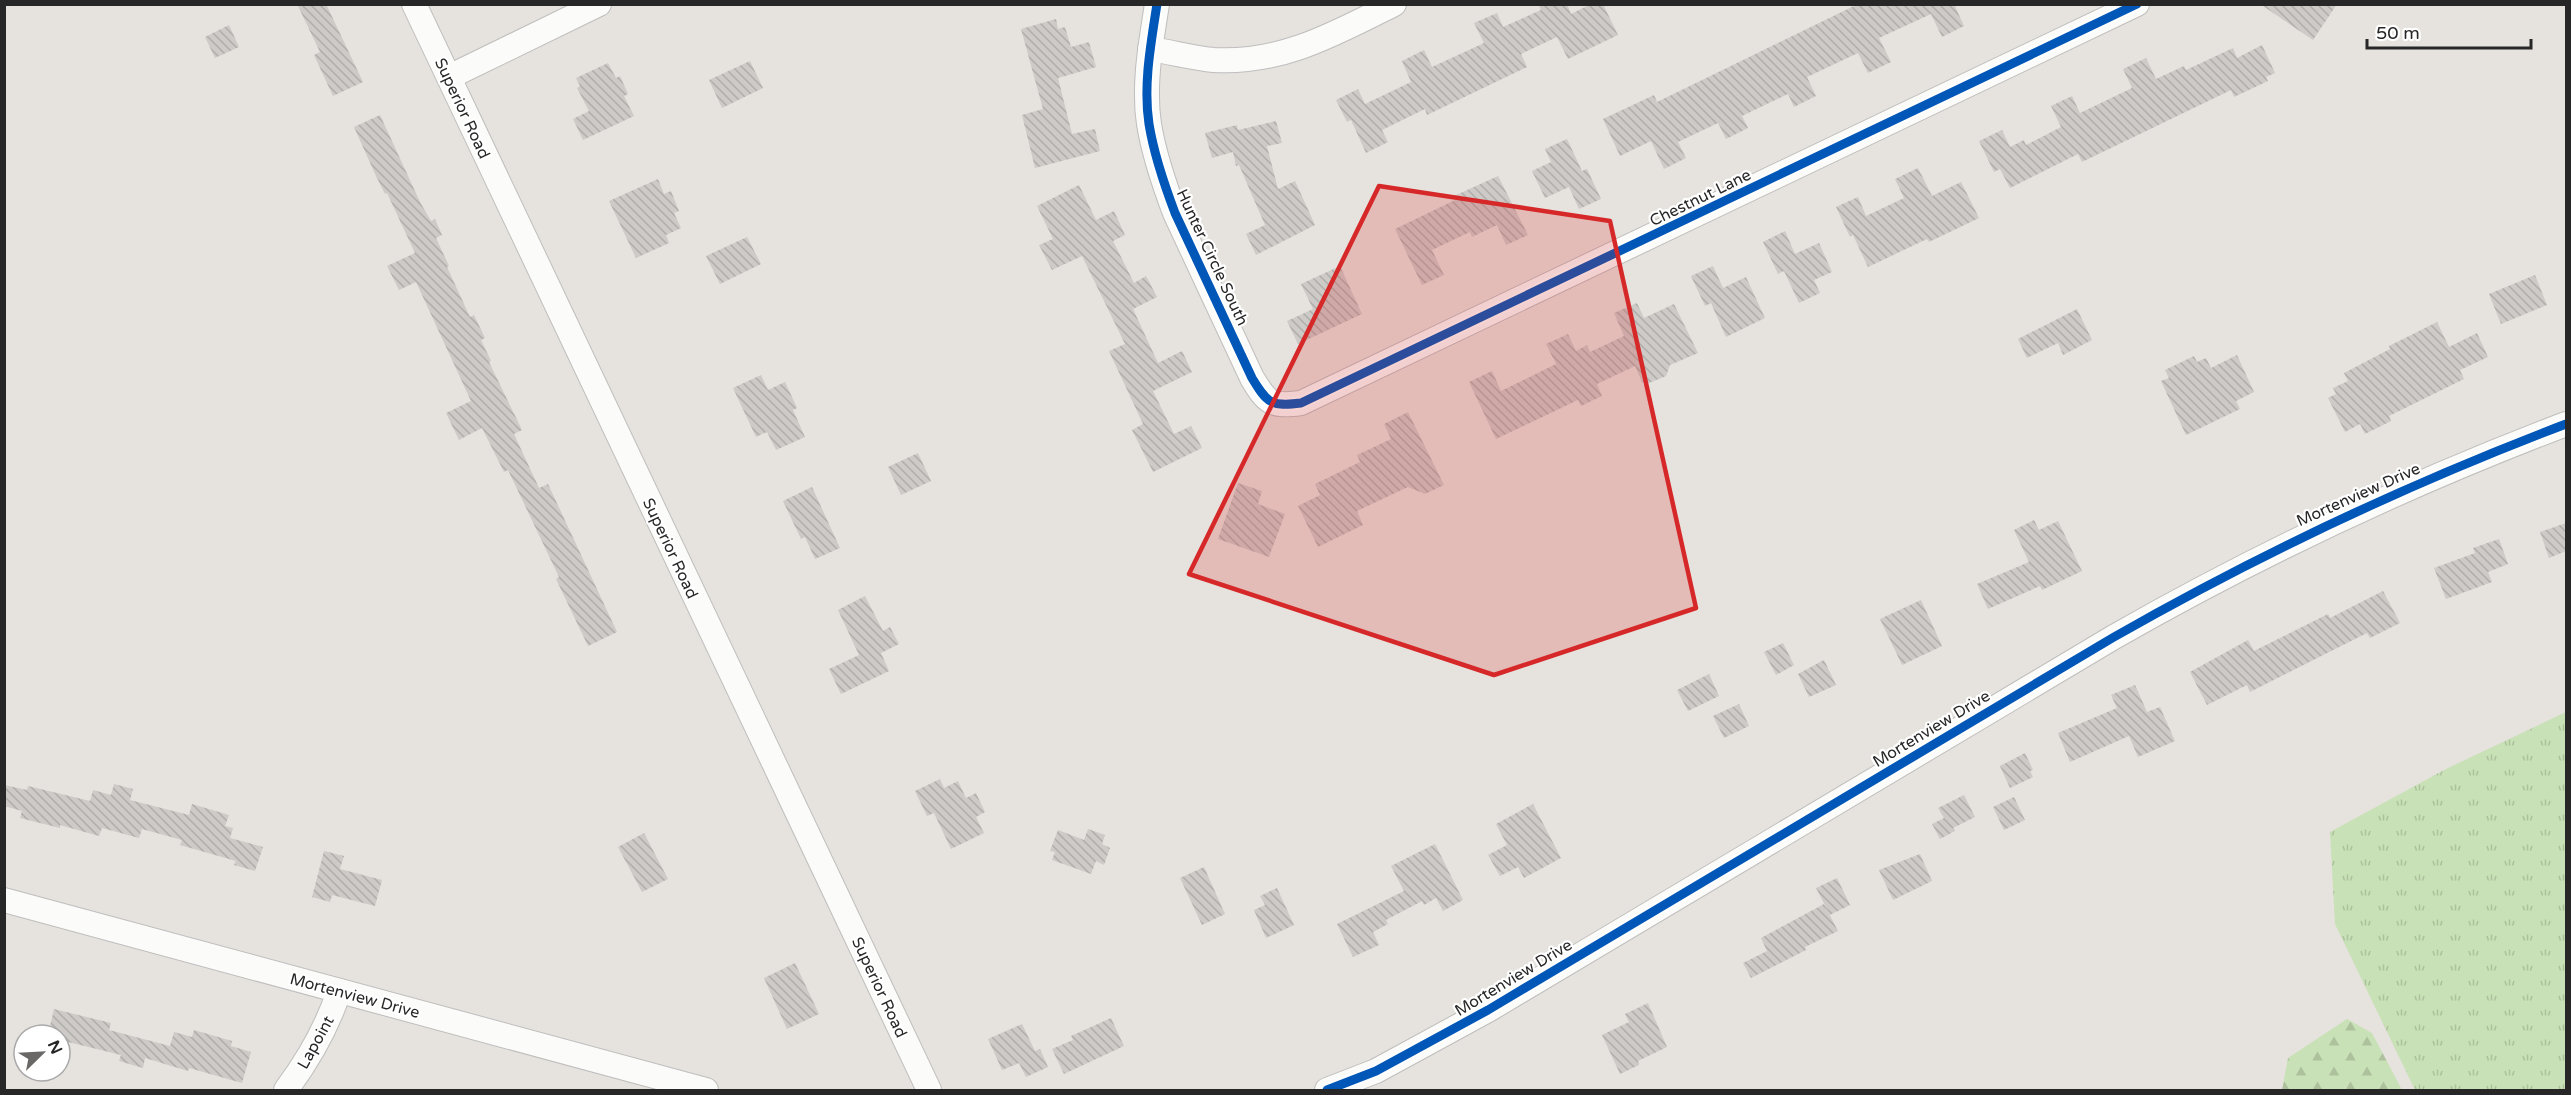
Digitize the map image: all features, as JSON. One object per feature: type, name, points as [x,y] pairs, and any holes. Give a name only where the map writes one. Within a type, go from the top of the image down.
[{"type":"street","name":"Superior Road","points":[[414,4],[929,1090]]},
{"type":"street","points":[[449,77],[599,4]]},
{"type":"street","name":"Hunter Circle South","points":[[1156,4],[1150,49],[1149,123],[1164,185],[1252,378],[1264,398],[1273,404]]},
{"type":"street","points":[[1150,49],[1214,60],[1254,59],[1283,54],[1338,32],[1394,4]]},
{"type":"street","name":"Chestnut Lane","points":[[1273,404],[1301,403],[2137,4]]},
{"type":"street","name":"Mortenview Drive","points":[[1327,1090],[1376,1071],[1488,1010],[1981,715],[2186,596],[2369,504],[2467,462],[2566,424]]},
{"type":"street","name":"Mortenview Drive","points":[[4,900],[706,1090]]},
{"type":"street","name":"Lapoint","points":[[286,1090],[303,1067],[329,1021],[339,991]]},
{"type":"highlighted area","points":[[1379,186],[1610,221],[1696,608],[1494,675],[1189,574]]},
{"type":"green space","points":[[2566,712],[2566,1090],[2415,1090],[2335,924],[2330,832],[2446,769]]},
{"type":"green space","points":[[2347,1019],[2372,1033],[2402,1090],[2282,1090],[2288,1058]]},
{"type":"building","points":[[297,4],[326,4],[363,82],[333,96],[314,55],[320,52]]},
{"type":"building","points":[[1538,4],[1567,4],[1571,14],[1591,4],[1603,4],[1618,35],[1568,59],[1557,37],[1521,54],[1527,67],[1427,115],[1425,109],[1382,130],[1388,142],[1366,153],[1351,120],[1347,122],[1336,100],[1358,89],[1365,104],[1411,82],[1402,61],[1424,50],[1432,67],[1484,43],[1474,23],[1497,13],[1503,27],[1541,10]]},
{"type":"building","points":[[1858,4],[1954,4],[1964,26],[1942,37],[1931,14],[1879,38],[1891,62],[1868,73],[1858,53],[1807,77],[1816,96],[1794,107],[1788,94],[1742,116],[1748,128],[1726,139],[1718,123],[1678,142],[1686,158],[1664,169],[1651,141],[1620,156],[1603,119],[1654,95],[1657,102]]},
{"type":"building","points":[[2260,4],[2337,4],[2313,40]]},
{"type":"building","points":[[1056,19],[1058,29],[1065,27],[1071,47],[1089,42],[1096,67],[1058,78],[1072,134],[1095,129],[1100,151],[1035,168],[1022,115],[1043,109],[1021,29]]},
{"type":"building","points":[[229,25],[239,47],[215,58],[205,37]]},
{"type":"building","points":[[2262,45],[2275,73],[2266,77],[2268,81],[2234,97],[2231,90],[2082,162],[2078,154],[2010,188],[2000,169],[1994,172],[1979,141],[2002,130],[2010,147],[2024,140],[2026,145],[2061,127],[2051,106],[2072,96],[2080,113],[2132,88],[2123,69],[2146,58],[2156,79],[2184,66],[2186,70],[2233,48],[2237,58]]},
{"type":"building","points":[[750,61],[763,88],[722,108],[709,80]]},
{"type":"building","points":[[608,63],[616,78],[620,76],[628,94],[624,96],[634,116],[583,140],[573,119],[589,111],[577,88],[580,86],[576,78]]},
{"type":"building","points":[[380,115],[420,202],[431,221],[435,219],[442,235],[436,238],[449,266],[447,267],[470,317],[474,315],[485,338],[481,340],[491,361],[489,362],[522,430],[514,434],[539,488],[548,484],[617,632],[588,646],[556,579],[559,577],[508,470],[504,472],[482,428],[459,440],[446,413],[471,401],[416,282],[399,290],[387,266],[415,253],[354,127]]},
{"type":"building","points":[[1276,121],[1282,143],[1267,146],[1278,189],[1295,181],[1315,225],[1256,255],[1246,234],[1265,225],[1239,165],[1236,166],[1233,152],[1212,158],[1205,133],[1237,125],[1238,130]]},
{"type":"building","points":[[1567,139],[1582,171],[1587,169],[1601,199],[1579,209],[1569,187],[1545,198],[1532,171],[1551,162],[1545,149]]},
{"type":"building","points":[[1918,168],[1932,196],[1961,182],[1979,218],[1868,267],[1853,235],[1850,237],[1836,207],[1858,197],[1866,216],[1904,198],[1895,179]]},
{"type":"building","points":[[1498,176],[1528,235],[1506,245],[1497,225],[1472,237],[1470,232],[1432,250],[1444,275],[1422,285],[1395,229],[1455,200],[1454,196]]},
{"type":"building","points":[[658,179],[664,194],[671,191],[679,211],[674,213],[681,228],[666,235],[669,243],[636,258],[609,201]]},
{"type":"building","points":[[1079,185],[1096,220],[1114,211],[1125,235],[1113,241],[1134,283],[1146,276],[1157,297],[1133,309],[1158,363],[1182,351],[1192,372],[1153,391],[1174,434],[1191,426],[1202,448],[1153,472],[1132,430],[1143,424],[1109,351],[1125,344],[1082,256],[1052,270],[1039,245],[1053,239],[1037,206]]},
{"type":"building","points":[[1785,231],[1795,254],[1819,243],[1832,272],[1814,280],[1820,293],[1799,303],[1784,271],[1778,274],[1763,242]]},
{"type":"building","points":[[747,237],[761,264],[720,284],[706,256]]},
{"type":"building","points":[[1340,266],[1362,314],[1298,344],[1287,321],[1313,309],[1301,284]]},
{"type":"building","points":[[1713,266],[1723,288],[1746,277],[1765,318],[1726,337],[1711,303],[1705,306],[1691,276]]},
{"type":"building","points":[[2535,275],[2547,305],[2501,324],[2489,294]]},
{"type":"building","points":[[1637,303],[1644,318],[1674,304],[1698,353],[1670,365],[1666,376],[1649,383],[1642,382],[1635,366],[1597,384],[1602,396],[1581,406],[1578,400],[1496,439],[1469,382],[1492,371],[1501,391],[1556,364],[1546,344],[1568,334],[1576,351],[1587,345],[1590,352],[1624,336],[1614,313]]},
{"type":"building","points":[[2077,309],[2092,340],[2063,355],[2058,343],[2027,358],[2018,339]]},
{"type":"building","points":[[2437,322],[2449,347],[2477,333],[2488,357],[2460,370],[2464,379],[2389,416],[2391,421],[2365,434],[2360,424],[2345,432],[2328,398],[2336,394],[2333,388],[2348,381],[2344,373],[2390,349],[2389,346]]},
{"type":"building","points":[[2237,355],[2254,392],[2236,401],[2240,409],[2186,435],[2161,381],[2169,378],[2165,370],[2194,356],[2197,362],[2206,358],[2211,368]]},
{"type":"building","points":[[761,375],[768,390],[785,382],[797,408],[793,410],[805,437],[776,450],[767,432],[756,437],[733,388]]},
{"type":"building","points":[[1408,412],[1444,485],[1425,494],[1408,487],[1357,511],[1363,525],[1318,547],[1298,506],[1320,495],[1315,484],[1360,462],[1357,455],[1391,439],[1384,424]]},
{"type":"building","points":[[918,453],[931,481],[901,495],[888,467]]},
{"type":"building","points":[[1238,483],[1262,491],[1258,504],[1285,514],[1269,557],[1218,539]]},
{"type":"building","points":[[812,487],[840,548],[815,559],[805,537],[801,539],[783,501]]},
{"type":"building","points":[[2034,520],[2039,530],[2058,521],[2082,571],[2042,590],[2040,586],[1988,609],[1977,584],[2029,562],[2014,530]]},
{"type":"building","points":[[2566,523],[2566,551],[2549,558],[2540,532]]},
{"type":"building","points":[[2499,539],[2508,564],[2488,572],[2492,582],[2446,599],[2434,568],[2475,553],[2473,548]]},
{"type":"building","points":[[2383,591],[2400,623],[2370,638],[2367,633],[2250,692],[2247,685],[2207,705],[2190,672],[2248,640],[2254,651],[2328,614],[2330,618]]},
{"type":"building","points":[[865,596],[883,631],[890,627],[899,644],[881,653],[889,671],[841,694],[829,669],[859,655],[838,610]]},
{"type":"building","points":[[1921,600],[1942,646],[1902,665],[1880,619]]},
{"type":"building","points":[[1783,643],[1794,665],[1776,675],[1764,652]]},
{"type":"building","points":[[1824,660],[1836,685],[1809,697],[1798,674]]},
{"type":"building","points":[[1709,674],[1719,696],[1688,711],[1677,690]]},
{"type":"building","points":[[2135,685],[2147,712],[2160,707],[2175,741],[2138,757],[2129,736],[2070,762],[2058,733],[2117,708],[2111,695]]},
{"type":"building","points":[[1739,704],[1749,726],[1724,738],[1713,716]]},
{"type":"building","points":[[2025,753],[2033,770],[2030,771],[2033,777],[2010,788],[2000,766]]},
{"type":"building","points":[[940,779],[944,788],[958,781],[966,798],[976,793],[985,812],[976,817],[984,833],[951,849],[934,813],[927,816],[915,791]]},
{"type":"building","points":[[114,784],[133,789],[130,800],[189,815],[192,804],[229,815],[225,826],[233,828],[230,838],[263,847],[255,871],[234,865],[236,861],[180,845],[182,840],[142,829],[139,838],[102,828],[99,836],[60,825],[60,828],[20,818],[22,811],[4,806],[4,785],[27,790],[28,786],[90,801],[93,790],[111,795]]},
{"type":"building","points":[[1964,795],[1975,817],[1953,828],[1955,831],[1940,839],[1932,824],[1944,818],[1938,808]]},
{"type":"building","points":[[2014,797],[2025,820],[2004,830],[1993,807]]},
{"type":"building","points":[[1533,804],[1561,858],[1524,878],[1518,867],[1500,876],[1488,855],[1507,845],[1496,824]]},
{"type":"building","points":[[1088,829],[1105,835],[1102,844],[1110,848],[1104,865],[1096,861],[1091,874],[1052,860],[1055,852],[1050,851],[1058,830],[1084,840]]},
{"type":"building","points":[[644,833],[668,879],[642,892],[618,847]]},
{"type":"building","points":[[1435,844],[1463,900],[1443,911],[1436,898],[1424,905],[1422,901],[1386,920],[1388,924],[1373,932],[1379,945],[1353,957],[1337,924],[1404,891],[1391,866]]},
{"type":"building","points":[[324,851],[344,856],[340,869],[382,880],[375,906],[332,895],[330,902],[312,897]]},
{"type":"building","points":[[1920,854],[1932,881],[1893,900],[1879,870]]},
{"type":"building","points":[[1204,867],[1225,914],[1202,925],[1180,878]]},
{"type":"building","points":[[1837,878],[1850,905],[1830,915],[1816,888]]},
{"type":"building","points":[[1277,888],[1294,925],[1266,938],[1254,910],[1265,905],[1260,896]]},
{"type":"building","points":[[1824,904],[1838,931],[1751,978],[1743,963],[1767,951],[1761,938]]},
{"type":"building","points":[[795,963],[819,1014],[787,1029],[764,978]]},
{"type":"building","points":[[1648,1003],[1667,1047],[1638,1061],[1639,1065],[1620,1074],[1602,1035],[1629,1022],[1625,1014]]},
{"type":"building","points":[[54,1009],[111,1023],[109,1030],[170,1046],[174,1032],[192,1037],[194,1030],[232,1041],[231,1046],[251,1052],[242,1083],[189,1068],[188,1071],[145,1058],[143,1068],[119,1061],[121,1055],[72,1043],[72,1023],[51,1023]]},
{"type":"building","points":[[1111,1018],[1124,1046],[1064,1074],[1052,1049],[1073,1040],[1071,1036]]},
{"type":"building","points":[[1022,1024],[1035,1051],[1040,1049],[1048,1067],[1026,1077],[1019,1063],[1002,1070],[988,1039]]},
{"type":"cycle path","points":[[1157,4],[1148,64],[1147,109],[1160,169],[1175,213],[1252,378],[1266,398],[1283,404],[1301,403],[2137,4]]},
{"type":"cycle path","points":[[1327,1090],[1376,1071],[1488,1010],[2169,606],[2280,549],[2392,496],[2566,424]]}]
